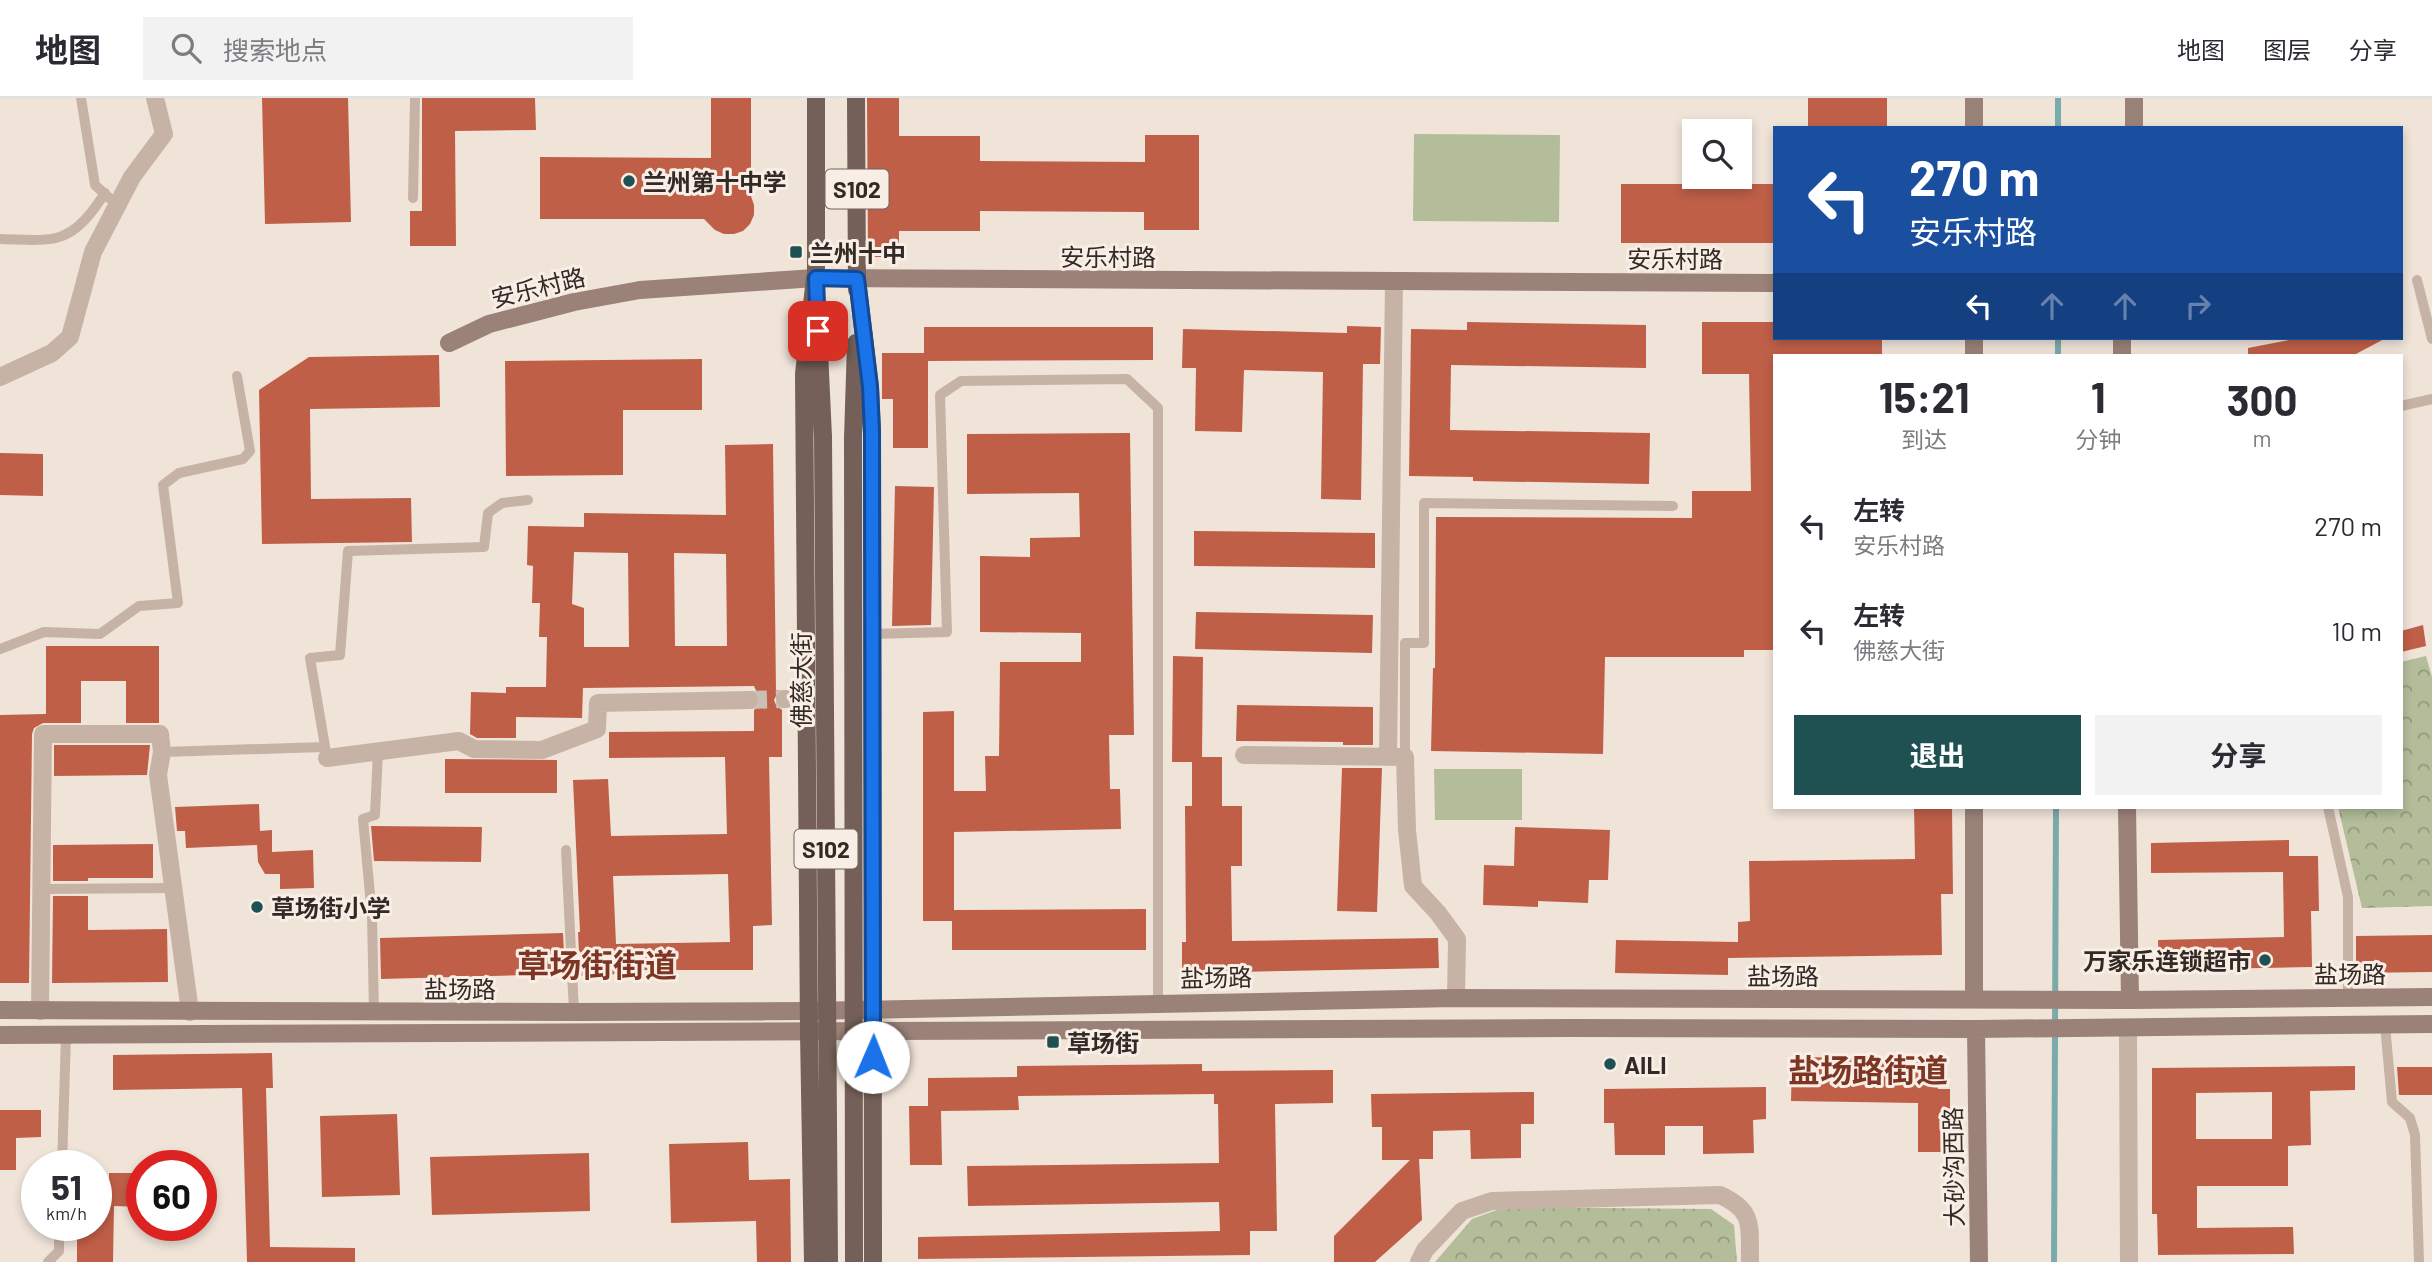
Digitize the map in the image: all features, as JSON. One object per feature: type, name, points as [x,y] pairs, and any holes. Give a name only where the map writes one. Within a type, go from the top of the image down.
[{"type":"main road","name":"佛慈大街","points":[[816,98],[816,278],[823,437],[829,1262]]},
{"type":"main road","name":"S102","points":[[854,1262],[853,438],[857,279],[856,98]]},
{"type":"main road","points":[[1974,98],[1974,126]]},
{"type":"main road","points":[[2134,98],[2134,126]]},
{"type":"main road","name":"安乐村路","points":[[449,343],[489,324],[575,302],[640,290],[816,278],[1773,283]]},
{"type":"main road","points":[[813,1262],[805,699],[804,374],[816,278]]},
{"type":"main road","points":[[857,279],[870,387],[872,432],[873,1262]]},
{"type":"main road","points":[[1974,809],[1974,999]]},
{"type":"main road","points":[[2127,809],[2130,1000]]},
{"type":"main road","name":"盐场路","points":[[0,1010],[809,1011],[1457,998],[2130,1000],[2432,997]]},
{"type":"main road","name":"盐场路","points":[[0,1035],[2005,1029],[2432,1024]]},
{"type":"main road","name":"大砂沟西路","points":[[1976,1029],[1979,1262]]},
{"type":"street","points":[[0,377],[52,353],[71,337],[93,252],[111,199],[132,177],[164,134],[155,98]]},
{"type":"street","points":[[1394,282],[1397,757],[1413,886],[1457,939],[1457,998]]},
{"type":"street","points":[[785,699],[805,699]]},
{"type":"street","points":[[326,753],[378,751],[459,741],[474,749],[542,750],[597,729],[598,703],[749,700]]},
{"type":"street","points":[[40,1010],[43,734],[160,734],[162,752],[158,775],[190,1012]]},
{"type":"street","points":[[1244,755],[1397,757]]},
{"type":"street","points":[[2128,1028],[2129,1262]]},
{"type":"street","points":[[1419,1262],[1425,1250],[1462,1211],[1492,1201],[1720,1195],[1738,1203],[1749,1220],[1750,1262]]},
{"type":"lane","points":[[0,239],[57,238],[77,227],[111,199],[95,185],[81,98]]},
{"type":"lane","points":[[413,198],[415,98]]},
{"type":"lane","points":[[2417,280],[2432,339]]},
{"type":"lane","points":[[0,649],[44,632],[100,634],[139,606],[178,604],[163,485],[179,474],[243,459],[250,451],[237,376]]},
{"type":"lane","points":[[873,634],[947,632],[940,395],[961,381],[1127,379],[1158,408],[1157,1003]]},
{"type":"lane","points":[[2403,406],[2432,399]]},
{"type":"lane","points":[[162,752],[326,753],[310,658],[340,655],[348,551],[484,547],[488,513],[502,503],[528,500]]},
{"type":"lane","points":[[1397,757],[1405,643],[1424,643],[1424,503],[1673,506]]},
{"type":"lane","points":[[374,1012],[372,916],[363,819],[375,814],[378,751]]},
{"type":"lane","points":[[2328,809],[2348,897],[2348,997]]},
{"type":"lane","points":[[566,850],[574,1012]]},
{"type":"lane","points":[[40,889],[174,888]]},
{"type":"lane","points":[[2385,1025],[2392,1102],[2410,1118],[2415,1135],[2419,1262]]},
{"type":"lane","points":[[62,1150],[66,1035]]},
{"type":"lane","points":[[48,1262],[59,1251],[59,1241]]},
{"type":"green space","points":[[1414,134],[1560,135],[1559,222],[1413,221]]},
{"type":"green space","points":[[2426,656],[2432,677],[2432,906],[2362,908],[2338,809],[2403,809],[2403,662]]},
{"type":"green space","points":[[1434,769],[1522,769],[1522,820],[1435,820]]},
{"type":"green space","points":[[1505,1207],[1711,1209],[1734,1225],[1737,1262],[1435,1262],[1472,1219]]},
{"type":"building","points":[[262,98],[348,98],[351,222],[265,224]]},
{"type":"building","points":[[422,98],[535,98],[536,130],[455,131],[456,246],[410,246],[410,211],[422,211]]},
{"type":"building","points":[[711,98],[751,98],[751,196],[754,215],[743,231],[724,234],[715,230],[704,219],[540,219],[540,157],[711,158]]},
{"type":"building","points":[[867,98],[899,98],[899,136],[980,136],[980,161],[1145,162],[1145,135],[1199,135],[1199,230],[1144,230],[1144,212],[980,211],[980,231],[899,231],[899,257],[868,257]]},
{"type":"building","points":[[1808,98],[1887,98],[1887,126],[1808,126]]},
{"type":"building","points":[[1621,184],[1682,184],[1682,189],[1752,189],[1752,184],[1773,184],[1773,243],[1621,243]]},
{"type":"building","points":[[1467,322],[1646,325],[1646,368],[1451,365],[1450,430],[1650,433],[1649,484],[1473,481],[1473,477],[1409,476],[1411,329],[1467,330]]},
{"type":"building","points":[[1702,322],[1773,322],[1773,340],[1882,340],[1882,354],[1773,354],[1773,650],[1744,650],[1744,657],[1605,657],[1603,754],[1431,751],[1435,668],[1436,517],[1692,518],[1692,491],[1751,491],[1749,374],[1702,374]]},
{"type":"building","points":[[1347,326],[1381,327],[1380,364],[1363,364],[1361,500],[1321,499],[1323,372],[1244,370],[1242,432],[1195,431],[1196,368],[1182,368],[1183,329],[1347,333]]},
{"type":"building","points":[[924,327],[1153,327],[1153,360],[928,361],[928,448],[893,448],[893,399],[882,399],[882,353],[924,353]]},
{"type":"building","points":[[2289,340],[2382,340],[2356,354],[2248,354],[2248,348]]},
{"type":"building","points":[[439,355],[440,407],[310,409],[311,499],[411,498],[412,542],[262,544],[259,390],[309,357]]},
{"type":"building","points":[[702,359],[702,410],[623,410],[623,475],[506,476],[505,361]]},
{"type":"building","points":[[1130,433],[1134,735],[1109,735],[1110,789],[1120,789],[1121,829],[954,832],[954,910],[1146,909],[1146,950],[952,950],[952,921],[923,921],[923,712],[954,711],[954,791],[986,791],[985,756],[999,756],[1000,662],[1081,662],[1081,633],[980,632],[980,556],[1030,557],[1030,538],[1080,537],[1079,493],[967,494],[967,434]]},
{"type":"building","points":[[773,444],[776,690],[779,690],[774,700],[782,710],[782,757],[769,757],[772,925],[753,926],[753,970],[617,970],[617,974],[582,976],[573,780],[608,779],[611,836],[727,834],[725,757],[609,758],[609,732],[754,731],[754,710],[759,706],[760,699],[754,686],[583,688],[582,718],[516,717],[516,738],[477,738],[470,734],[471,692],[506,693],[506,687],[546,687],[547,637],[539,637],[540,603],[532,603],[533,566],[527,565],[528,526],[584,527],[584,513],[726,515],[725,445]],"holes":[[[574,552],[628,553],[629,647],[584,647],[584,608],[572,604]],[[674,553],[726,554],[727,646],[675,646]],[[728,874],[730,942],[616,944],[613,876]]]},
{"type":"building","points":[[0,453],[43,454],[43,496],[0,495]]},
{"type":"building","points":[[895,486],[934,487],[931,625],[892,626]]},
{"type":"building","points":[[1194,531],[1375,533],[1375,568],[1194,566]]},
{"type":"building","points":[[1196,612],[1373,615],[1372,653],[1195,649]]},
{"type":"building","points":[[2423,625],[2426,646],[2403,652],[2403,630]]},
{"type":"building","points":[[46,646],[159,646],[159,723],[126,723],[126,681],[81,681],[81,723],[43,723],[34,728],[29,983],[0,983],[0,715],[46,714]]},
{"type":"building","points":[[1173,656],[1203,657],[1202,757],[1222,757],[1222,806],[1242,806],[1242,866],[1231,866],[1232,941],[1438,938],[1439,968],[1182,973],[1182,942],[1186,942],[1185,806],[1192,806],[1192,762],[1172,762]]},
{"type":"building","points":[[1237,705],[1373,707],[1373,745],[1343,745],[1343,742],[1236,741]]},
{"type":"building","points":[[54,745],[150,745],[147,775],[54,776]]},
{"type":"building","points":[[445,759],[557,760],[557,793],[445,793]]},
{"type":"building","points":[[1342,768],[1382,768],[1377,912],[1337,911]]},
{"type":"building","points":[[259,804],[260,831],[272,830],[272,852],[313,850],[314,888],[280,889],[280,874],[265,874],[258,862],[257,845],[186,848],[185,831],[177,831],[175,807]]},
{"type":"building","points":[[1914,809],[1952,809],[1953,894],[1941,894],[1942,955],[1728,958],[1728,975],[1615,973],[1616,940],[1738,942],[1738,922],[1750,921],[1749,861],[1915,859]]},
{"type":"building","points":[[371,826],[482,827],[481,862],[374,861]]},
{"type":"building","points":[[1515,827],[1610,830],[1608,880],[1589,880],[1588,903],[1538,901],[1538,907],[1483,905],[1484,865],[1514,866]]},
{"type":"building","points":[[2289,840],[2289,856],[2318,856],[2319,911],[2311,911],[2312,967],[2159,970],[2158,940],[2284,937],[2283,872],[2151,873],[2151,843]]},
{"type":"building","points":[[153,844],[153,878],[53,881],[53,845]]},
{"type":"building","points":[[53,896],[88,896],[88,930],[167,929],[168,982],[52,983]]},
{"type":"building","points":[[563,933],[565,974],[381,979],[380,938]]},
{"type":"building","points":[[2432,935],[2432,972],[2356,973],[2356,936]]},
{"type":"building","points":[[272,1053],[273,1088],[266,1088],[270,1247],[355,1248],[355,1262],[247,1262],[242,1088],[113,1090],[113,1055]]},
{"type":"building","points":[[1792,1057],[1938,1059],[1938,1089],[1950,1089],[1950,1152],[1918,1152],[1918,1103],[1791,1101]]},
{"type":"building","points":[[1202,1064],[1202,1071],[1333,1070],[1333,1103],[1275,1104],[1277,1231],[1250,1231],[1250,1255],[918,1259],[918,1237],[1220,1231],[1219,1202],[968,1206],[967,1166],[1219,1163],[1218,1104],[1214,1104],[1214,1094],[1018,1096],[1019,1110],[941,1111],[942,1165],[910,1165],[909,1106],[928,1106],[928,1078],[1017,1077],[1017,1066]]},
{"type":"building","points":[[2355,1066],[2355,1090],[2310,1091],[2311,1145],[2288,1146],[2288,1186],[2197,1186],[2197,1228],[2293,1227],[2294,1254],[2158,1255],[2157,1214],[2152,1214],[2152,1068]],"holes":[[[2272,1092],[2272,1139],[2196,1139],[2196,1093]]]},
{"type":"building","points":[[2397,1067],[2432,1067],[2432,1095],[2399,1095]]},
{"type":"building","points":[[1766,1087],[1766,1119],[1753,1120],[1754,1153],[1703,1154],[1703,1126],[1665,1126],[1665,1155],[1615,1155],[1614,1123],[1604,1123],[1604,1089]]},
{"type":"building","points":[[1534,1092],[1534,1124],[1521,1124],[1521,1158],[1471,1159],[1470,1130],[1433,1131],[1433,1159],[1419,1159],[1422,1220],[1375,1262],[1334,1262],[1334,1236],[1410,1160],[1382,1160],[1382,1127],[1372,1127],[1371,1094]]},
{"type":"building","points":[[0,1110],[41,1110],[41,1137],[16,1138],[16,1170],[0,1170]]},
{"type":"building","points":[[397,1114],[400,1195],[322,1197],[320,1116]]},
{"type":"building","points":[[748,1142],[749,1180],[790,1179],[791,1262],[757,1262],[756,1221],[671,1223],[669,1144]]},
{"type":"building","points":[[589,1153],[590,1211],[432,1215],[430,1157]]},
{"type":"building","points":[[112,1173],[126,1173],[126,1206],[114,1206],[113,1262],[77,1262],[77,1241],[112,1241]]},
{"type":"waterway","points":[[2058,98],[2058,126]]},
{"type":"waterway","points":[[2058,340],[2058,354]]},
{"type":"waterway","points":[[2054,1262],[2056,809]]},
{"type":"tunnel","points":[[749,700],[785,699]]},
{"type":"place","name":"兰州第十中学","points":[[629,181]]},
{"type":"place","name":"兰州十中","points":[[796,252]]},
{"type":"place","name":"草场街小学","points":[[257,907]]},
{"type":"place","name":"万家乐连锁超市","points":[[2265,960]]},
{"type":"place","name":"草场街","points":[[1053,1042]]},
{"type":"place","name":"AILI","points":[[1610,1064]]},
{"type":"district","name":"草场街街道","points":[[597,964]]},
{"type":"district","name":"盐场路街道","points":[[1868,1069]]},
{"type":"route","points":[[818,331],[816,278],[857,279],[870,387],[872,432],[873,1057]]}]
